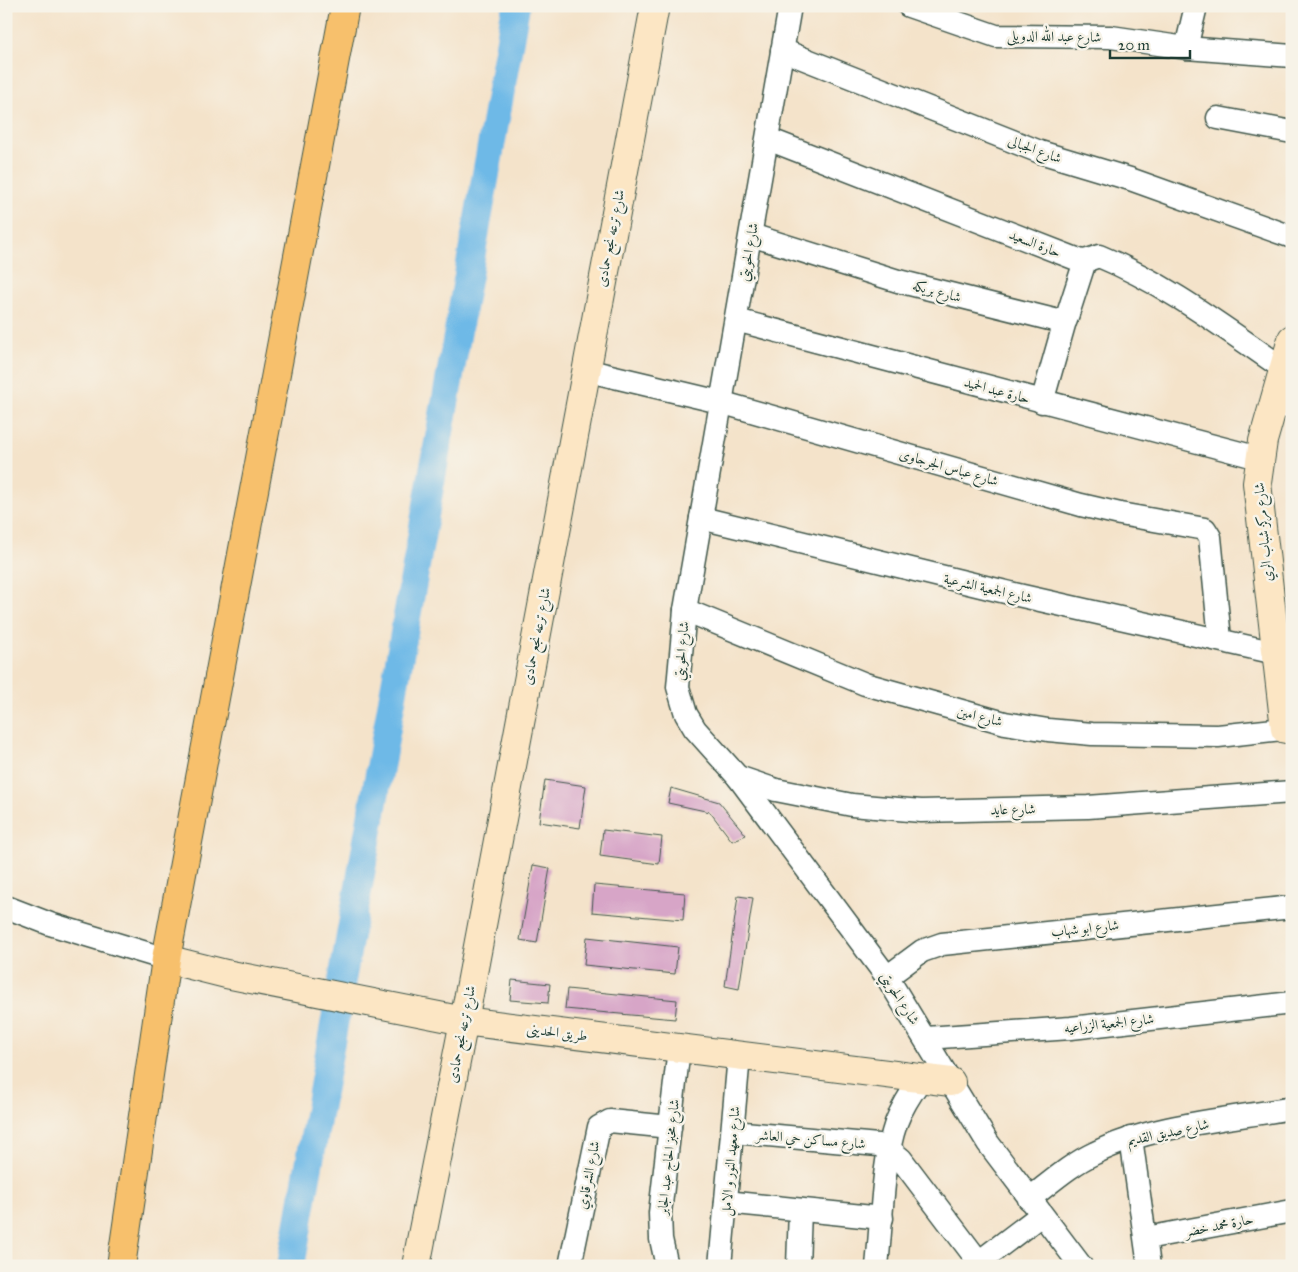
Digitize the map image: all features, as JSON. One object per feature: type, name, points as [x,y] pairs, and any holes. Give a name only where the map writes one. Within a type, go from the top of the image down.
[{"type":"main road","points":[[122,1266],[166,959],[345,6]]},
{"type":"street","name":"شارع ترعه نجع حمادى","points":[[416,1266],[464,1021],[655,6]]},
{"type":"street","name":"شارع الحويتي","points":[[790,6],[684,610],[677,678],[680,696],[686,714],[700,737],[738,777],[887,977],[926,1038],[988,1143],[1081,1266]]},
{"type":"street","name":"شارع عبد الله الدويلى","points":[[909,6],[996,36],[1111,37],[1186,48],[1292,56]]},
{"type":"street","points":[[1186,48],[1196,6]]},
{"type":"street","name":"شارع الجبالى","points":[[782,50],[1040,152],[1130,179],[1292,237]]},
{"type":"street","points":[[1218,118],[1292,132]]},
{"type":"street","name":"حارة السعيد","points":[[768,138],[1085,260],[1099,256],[1156,283],[1284,369]]},
{"type":"street","name":"شارع بريكه","points":[[751,235],[957,297],[1065,321]]},
{"type":"street","points":[[1042,402],[1085,260]]},
{"type":"street","name":"حارة عبد الحميد","points":[[736,320],[1259,458]]},
{"type":"street","name":"شارع مركز شباب الري","points":[[1288,729],[1276,653],[1257,483],[1259,458],[1282,407],[1284,369],[1292,339]]},
{"type":"street","name":"شارع عباس الجرجاوى","points":[[585,370],[720,402],[1081,505],[1205,529],[1210,537],[1220,639]]},
{"type":"street","name":"شارع الجمعية الشرعية","points":[[701,518],[1018,595],[1276,653]]},
{"type":"street","name":"شارع امين","points":[[684,610],[866,684],[910,698],[1005,723],[1048,730],[1092,734],[1218,736],[1288,729]]},
{"type":"street","name":"شارع عايد","points":[[738,777],[776,790],[852,806],[921,811],[1088,807],[1292,792]]},
{"type":"street","points":[[6,907],[50,924],[166,959]]},
{"type":"street","name":"شارع ابو شهاب","points":[[887,977],[922,952],[942,944],[1292,907]]},
{"type":"street","name":"طريق الحدينى","points":[[166,959],[226,974],[464,1021],[951,1082]]},
{"type":"street","name":"شارع الجمعية الزراعيه","points":[[926,1038],[1071,1028],[1292,1003]]},
{"type":"street","name":"شارع مخبز الحاج عبد الجابر","points":[[666,1266],[661,1239],[660,1212],[680,1048]]},
{"type":"street","name":"شارع معهد النور و الامل","points":[[720,1266],[739,1056]]},
{"type":"street","points":[[877,1266],[889,1149],[896,1123],[907,1100],[921,1079]]},
{"type":"street","name":"شارع صديق القديم","points":[[980,1264],[1035,1207],[1093,1154],[1131,1138],[1292,1108]]},
{"type":"street","name":"شارع الشرقاوي","points":[[570,1266],[599,1127],[610,1122],[670,1127]]},
{"type":"street","name":"شارع مساكن حي العاشر","points":[[733,1132],[878,1145],[889,1149]]},
{"type":"street","points":[[1131,1138],[1149,1266]]},
{"type":"street","points":[[889,1149],[901,1159],[980,1264]]},
{"type":"street","points":[[726,1202],[882,1218]]},
{"type":"street","points":[[798,1266],[800,1210]]},
{"type":"street","name":"حارة محمد خضر","points":[[1146,1238],[1292,1211]]},
{"type":"building","points":[[545,780],[586,786],[580,828],[539,822]]},
{"type":"building","points":[[671,788],[719,802],[746,835],[732,841],[710,812],[668,803]]},
{"type":"building","points":[[603,830],[662,837],[659,864],[600,856]]},
{"type":"building","points":[[533,865],[550,868],[537,943],[520,940]]},
{"type":"building","points":[[594,885],[685,893],[683,920],[592,912]]},
{"type":"building","points":[[738,896],[753,898],[739,989],[725,986]]},
{"type":"building","points":[[587,937],[678,947],[675,974],[584,965]]},
{"type":"building","points":[[512,980],[550,984],[548,1003],[510,1000]]},
{"type":"building","points":[[567,989],[677,1000],[675,1019],[565,1009]]},
{"type":"waterway","points":[[291,1266],[516,6]]}]
